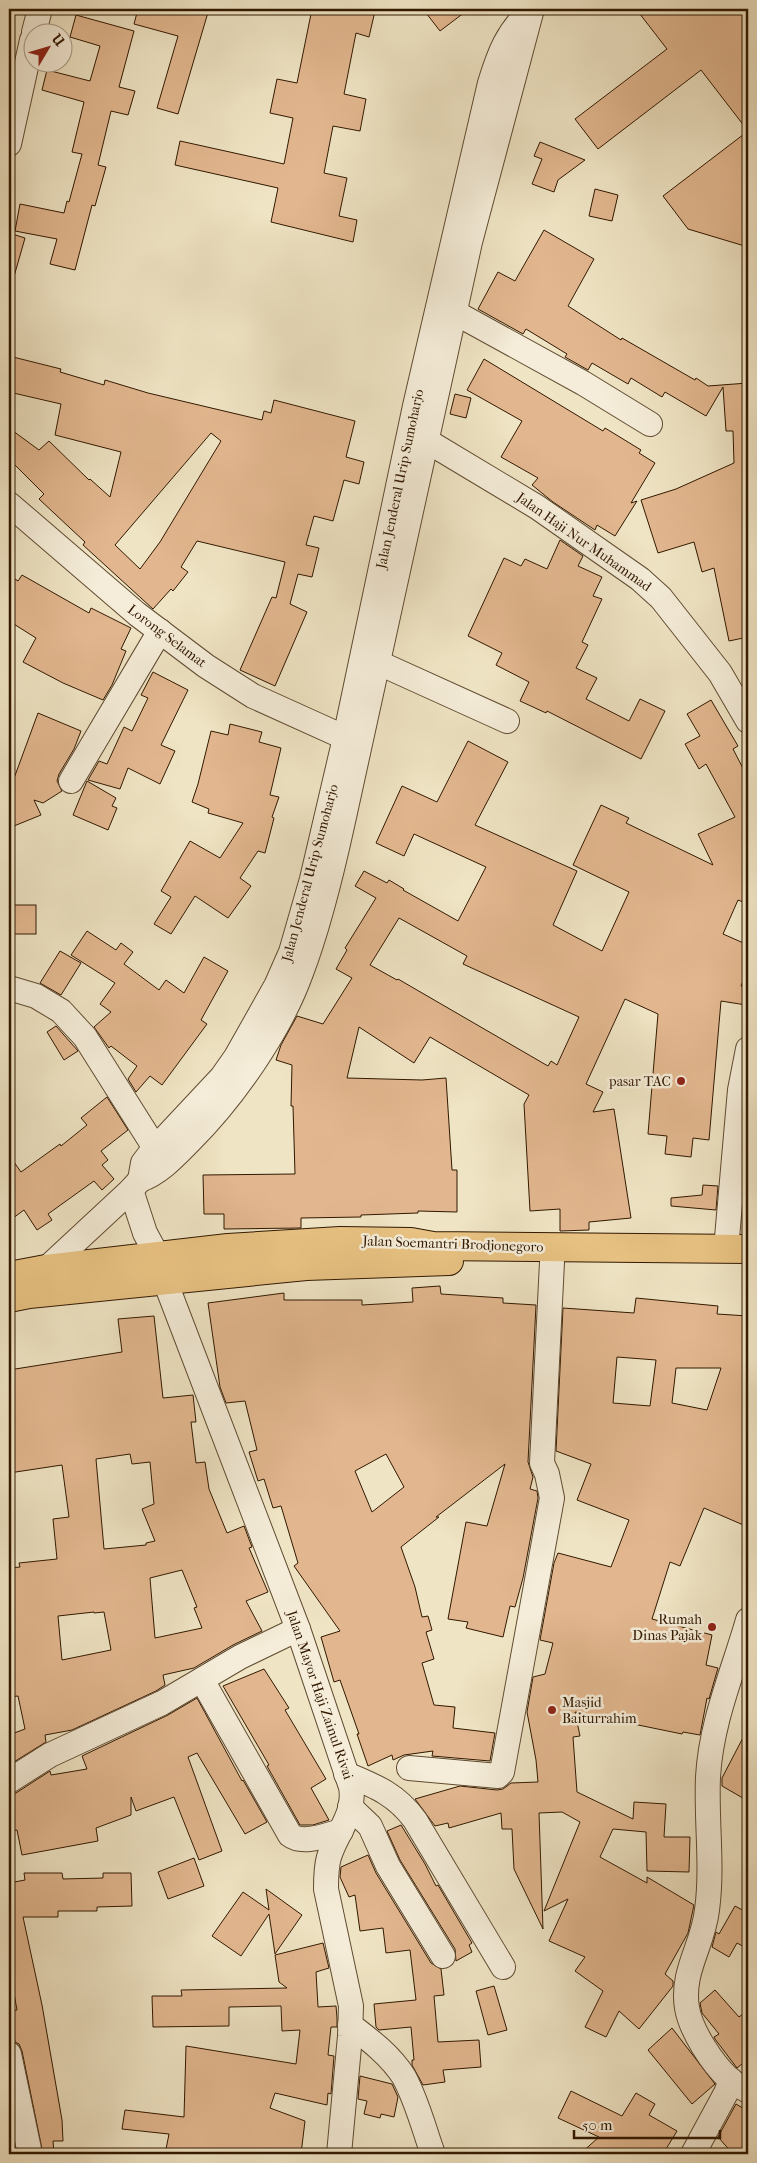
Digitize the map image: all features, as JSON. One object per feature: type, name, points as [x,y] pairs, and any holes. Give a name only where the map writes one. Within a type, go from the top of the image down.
[{"type":"main road","name":"Jalan Soemantri Brodjonegoro","points":[[161,1269],[228,1248],[340,1241],[411,1242],[434,1246],[729,1254]]},
{"type":"main road","name":"Jalan Soemantri Brodjonegoro","points":[[161,1269],[418,1262],[552,1262],[729,1254]]},
{"type":"main road","points":[[9,1276],[46,1269],[161,1269]]},
{"type":"main road","points":[[19,1296],[161,1269]]},
{"type":"street","points":[[37,22],[40,9]]},
{"type":"street","name":"Jalan Jenderal Urip Sumoharjo","points":[[136,1185],[161,1169],[226,1101],[254,1062],[292,995],[307,958],[329,884],[353,741],[447,307],[490,83],[498,54],[511,31],[532,9]]},
{"type":"street","points":[[9,144],[25,72]]},
{"type":"street","points":[[447,307],[583,383],[650,424]]},
{"type":"street","name":"Jalan Jenderal Urip Sumoharjo","points":[[136,1185],[143,1163],[222,1077],[257,1022],[292,952],[353,741],[379,663],[418,437]]},
{"type":"street","name":"Jalan Haji Nur Muhammad","points":[[418,437],[537,507],[640,580],[661,598],[720,673],[748,721]]},
{"type":"street","name":"Lorong Selamat","points":[[9,504],[71,559],[206,666],[253,696],[353,741]]},
{"type":"street","points":[[71,781],[160,631]]},
{"type":"street","points":[[379,663],[507,721]]},
{"type":"street","points":[[9,988],[36,996],[61,1011],[86,1037],[155,1148]]},
{"type":"street","points":[[729,1254],[740,1090],[748,1049]]},
{"type":"street","points":[[19,1296],[136,1185]]},
{"type":"street","name":"Jalan Mayor Haji Zainul Rivai","points":[[136,1185],[145,1233],[161,1269],[298,1629],[352,1794],[348,1817],[328,1858],[326,1889],[351,2006],[339,2154]]},
{"type":"street","points":[[409,1768],[498,1776],[502,1772],[552,1498],[547,1474],[542,1463],[552,1262]]},
{"type":"street","points":[[9,1781],[50,1755],[162,1703],[240,1658],[298,1629]]},
{"type":"street","points":[[693,2154],[726,2093],[739,2086],[721,2070],[691,2022],[685,1991],[689,1968],[703,1935],[708,1904],[708,1777],[712,1747],[722,1699],[747,1632]]},
{"type":"street","points":[[202,1680],[290,1835],[296,1839],[306,1839],[341,1831]]},
{"type":"street","points":[[346,1774],[382,1790],[406,1807],[502,1968]]},
{"type":"street","points":[[350,1807],[370,1826],[388,1866],[443,1956]]},
{"type":"street","points":[[350,2026],[378,2047],[403,2076],[414,2099],[433,2154]]},
{"type":"street","points":[[9,2054],[30,2154]]},
{"type":"building","points":[[138,9],[209,9],[178,114],[157,108],[178,36],[134,24]]},
{"type":"building","points":[[312,9],[366,9],[375,11],[369,37],[356,33],[344,94],[366,99],[360,131],[333,126],[324,173],[347,178],[339,216],[357,220],[353,242],[271,222],[278,188],[175,165],[180,141],[284,164],[293,118],[270,113],[277,79],[297,83]]},
{"type":"building","points":[[423,9],[469,9],[440,31]]},
{"type":"building","points":[[636,9],[748,9],[748,131],[701,70],[598,149],[575,119],[667,49]]},
{"type":"building","points":[[76,15],[134,31],[119,87],[135,91],[128,115],[111,111],[98,165],[106,167],[95,206],[92,205],[75,270],[50,264],[57,239],[15,231],[20,204],[64,213],[67,201],[69,202],[82,154],[72,152],[84,102],[42,90],[46,72],[55,72],[90,81],[100,46],[72,38]]},
{"type":"building","points":[[748,131],[748,247],[688,229],[663,196]]},
{"type":"building","points":[[540,142],[585,160],[558,180],[554,192],[532,184],[542,159],[534,156]]},
{"type":"building","points":[[595,189],[618,195],[612,221],[589,216]]},
{"type":"building","points":[[544,230],[594,259],[568,306],[621,340],[622,338],[708,386],[748,383],[748,637],[729,641],[714,568],[702,572],[694,542],[658,553],[641,500],[676,489],[734,463],[733,431],[726,431],[723,387],[706,416],[665,392],[662,397],[631,378],[628,384],[592,363],[588,370],[565,357],[567,354],[526,329],[523,334],[478,309],[498,272],[515,281]]},
{"type":"building","points":[[9,233],[25,238],[13,280],[9,279]]},
{"type":"building","points":[[9,356],[61,369],[60,372],[104,385],[105,380],[148,393],[262,420],[264,411],[271,413],[274,400],[355,421],[346,457],[364,462],[359,484],[344,480],[333,521],[314,516],[306,545],[319,548],[312,577],[298,574],[290,604],[307,612],[275,686],[240,670],[272,597],[276,598],[285,562],[197,541],[181,567],[188,572],[173,591],[171,589],[153,609],[83,545],[85,542],[39,499],[44,494],[9,459],[9,428],[39,450],[49,441],[89,480],[110,497],[121,452],[55,435],[61,404],[9,392]],"holes":[[[211,433],[221,441],[160,542],[140,569],[115,545]]]},
{"type":"building","points":[[484,359],[603,431],[605,428],[641,450],[639,453],[655,463],[631,503],[637,501],[615,536],[597,525],[595,530],[553,502],[532,485],[538,478],[501,457],[522,421],[467,390]]},
{"type":"building","points":[[455,394],[471,398],[466,418],[450,414]]},
{"type":"building","points":[[560,540],[583,556],[578,566],[602,577],[593,596],[602,599],[582,642],[588,645],[576,668],[597,678],[586,699],[629,721],[640,699],[665,711],[641,759],[547,711],[546,713],[520,701],[529,682],[496,665],[502,653],[468,636],[504,558],[521,566],[525,559],[547,569]]},
{"type":"building","points":[[9,575],[18,581],[22,575],[89,613],[91,608],[131,628],[121,649],[126,651],[112,685],[103,700],[63,683],[23,662],[36,638],[9,621]]},
{"type":"building","points":[[153,672],[188,690],[161,745],[175,751],[160,784],[128,768],[120,789],[88,780],[99,761],[107,764],[124,727],[132,731],[148,698],[141,695]]},
{"type":"building","points":[[711,700],[738,746],[733,749],[748,778],[748,904],[738,900],[723,934],[748,945],[748,969],[741,986],[748,987],[746,1005],[721,1001],[709,1140],[693,1138],[691,1157],[665,1154],[667,1136],[648,1134],[658,1014],[625,999],[586,1084],[603,1092],[593,1112],[614,1109],[631,1218],[589,1222],[589,1230],[560,1231],[560,1209],[530,1211],[524,1104],[529,1095],[430,1037],[414,1063],[359,1027],[347,1078],[422,1080],[446,1078],[452,1170],[457,1170],[457,1212],[418,1211],[418,1213],[361,1215],[361,1217],[301,1218],[301,1228],[224,1229],[224,1214],[204,1214],[203,1175],[295,1174],[293,1106],[291,1106],[292,1065],[276,1060],[281,1045],[297,1016],[323,1024],[352,978],[336,969],[347,950],[345,948],[376,898],[355,886],[364,871],[387,883],[389,880],[458,921],[486,867],[414,834],[404,856],[376,843],[402,786],[437,802],[468,741],[508,762],[475,825],[577,871],[553,925],[602,951],[629,892],[573,865],[601,805],[629,818],[626,823],[713,865],[698,834],[735,817],[706,764],[699,769],[685,744],[700,736],[687,714]],"holes":[[[399,918],[467,956],[463,964],[579,1017],[557,1065],[551,1061],[548,1066],[398,979],[370,965]]]},
{"type":"building","points":[[38,713],[81,731],[74,749],[59,774],[57,781],[62,791],[43,803],[34,800],[41,815],[9,828],[9,783],[13,781]]},
{"type":"building","points":[[230,724],[262,732],[259,742],[281,748],[270,795],[279,797],[272,817],[274,818],[265,853],[258,851],[240,878],[251,886],[228,918],[195,896],[171,934],[154,924],[171,897],[161,891],[190,841],[220,858],[243,823],[208,813],[209,809],[192,802],[211,731],[228,735]]},
{"type":"building","points":[[87,781],[116,798],[112,806],[117,808],[108,830],[73,815]]},
{"type":"building","points":[[9,905],[36,905],[36,934],[9,934]]},
{"type":"building","points":[[87,931],[116,950],[121,943],[133,952],[124,964],[159,990],[166,980],[184,993],[204,957],[228,971],[201,1020],[207,1024],[162,1085],[150,1076],[136,1092],[128,1079],[137,1066],[111,1046],[109,1048],[94,1027],[111,1012],[100,1004],[115,983],[71,955]]},
{"type":"building","points":[[60,951],[81,963],[61,995],[40,983]]},
{"type":"building","points":[[56,1026],[78,1051],[64,1060],[47,1032]]},
{"type":"building","points":[[107,1097],[128,1130],[101,1151],[108,1160],[102,1165],[114,1179],[102,1190],[94,1181],[48,1214],[52,1220],[37,1230],[24,1210],[9,1221],[9,1155],[21,1172],[60,1144],[61,1146],[87,1125],[81,1118]]},
{"type":"building","points":[[703,1185],[718,1186],[716,1210],[671,1206],[671,1198],[702,1195]]},
{"type":"building","points":[[440,1286],[441,1294],[503,1298],[503,1303],[536,1305],[528,1462],[533,1477],[530,1489],[537,1491],[538,1498],[523,1578],[515,1607],[510,1606],[503,1637],[466,1628],[468,1622],[448,1619],[466,1522],[487,1526],[505,1464],[436,1517],[439,1517],[401,1547],[415,1587],[422,1617],[428,1616],[432,1630],[426,1632],[434,1659],[422,1663],[434,1705],[455,1707],[453,1728],[495,1733],[490,1761],[432,1756],[433,1751],[404,1755],[393,1760],[392,1755],[368,1766],[340,1680],[334,1682],[321,1637],[340,1631],[294,1566],[298,1563],[281,1506],[273,1508],[264,1479],[258,1481],[249,1452],[257,1450],[245,1401],[226,1403],[220,1387],[208,1303],[284,1293],[284,1300],[362,1300],[362,1305],[413,1302],[412,1288]],"holes":[[[386,1454],[404,1487],[372,1512],[355,1471]]]},
{"type":"building","points":[[636,1298],[718,1306],[717,1314],[748,1316],[748,1527],[704,1508],[680,1566],[670,1562],[652,1619],[712,1635],[706,1665],[718,1668],[709,1699],[707,1698],[700,1735],[683,1732],[682,1734],[575,1712],[580,1736],[573,1737],[577,1792],[633,1819],[634,1802],[666,1804],[664,1837],[690,1837],[689,1872],[647,1871],[646,1832],[613,1829],[600,1857],[647,1883],[647,1877],[694,1905],[688,1933],[665,1974],[673,1981],[673,1986],[639,2029],[619,2011],[606,2037],[585,2027],[603,1991],[575,1971],[585,1957],[549,1941],[568,1899],[544,1911],[580,1822],[562,1812],[539,1813],[543,1929],[514,1869],[512,1829],[502,1829],[501,1813],[449,1828],[448,1823],[435,1826],[415,1799],[460,1786],[497,1790],[503,1789],[511,1783],[538,1782],[527,1712],[533,1677],[545,1674],[553,1643],[540,1640],[554,1563],[558,1553],[611,1567],[629,1520],[577,1500],[591,1464],[556,1451],[563,1308],[634,1313]],"holes":[[[617,1357],[656,1360],[650,1406],[613,1403]],[[676,1368],[721,1368],[707,1410],[672,1403]]]},
{"type":"building","points":[[154,1316],[163,1398],[193,1395],[196,1422],[191,1422],[196,1463],[205,1462],[209,1489],[227,1533],[244,1526],[252,1547],[249,1548],[268,1592],[246,1601],[262,1631],[233,1645],[194,1668],[163,1675],[165,1685],[156,1691],[72,1730],[45,1735],[46,1742],[9,1765],[9,1735],[25,1729],[18,1696],[9,1697],[9,1568],[20,1567],[19,1563],[57,1559],[53,1519],[69,1517],[62,1465],[9,1473],[9,1370],[122,1352],[118,1319]],"holes":[[[130,1454],[132,1464],[150,1462],[154,1504],[142,1509],[155,1541],[146,1543],[146,1545],[104,1549],[96,1459]],[[182,1570],[197,1607],[194,1608],[202,1628],[155,1638],[150,1578]],[[104,1612],[111,1650],[62,1660],[58,1616]]]},
{"type":"building","points":[[264,1669],[289,1708],[285,1710],[326,1779],[311,1788],[329,1820],[313,1825],[300,1825],[267,1766],[269,1765],[223,1686]]},
{"type":"building","points":[[197,1698],[242,1781],[267,1822],[245,1834],[197,1753],[188,1757],[222,1851],[199,1860],[174,1797],[136,1811],[131,1797],[131,1815],[96,1828],[98,1841],[22,1855],[17,1830],[9,1831],[9,1795],[16,1793],[50,1771],[51,1775],[87,1769],[82,1756],[168,1715]]},
{"type":"building","points":[[748,1728],[748,1801],[722,1786],[722,1778]]},
{"type":"building","points":[[401,1825],[472,1943],[469,1945],[472,1952],[456,1961],[455,1949],[400,1860],[387,1831]]},
{"type":"building","points":[[368,1855],[376,1873],[431,1963],[441,1969],[444,1995],[434,1996],[438,2042],[479,2040],[481,2067],[443,2070],[445,2082],[423,2085],[412,2065],[412,2060],[414,2060],[411,2027],[379,2030],[376,2027],[374,2004],[416,2000],[410,1950],[386,1953],[383,1928],[360,1931],[355,1895],[349,1897],[340,1877],[341,1867]]},
{"type":"building","points":[[194,1858],[204,1886],[168,1899],[158,1872]]},
{"type":"building","points":[[24,1873],[62,1873],[63,1879],[103,1878],[103,1873],[131,1873],[132,1906],[97,1907],[97,1911],[58,1911],[58,1917],[23,1917],[42,2005],[62,2120],[63,2141],[53,2141],[54,2154],[43,2154],[22,2051],[19,2044],[13,2041],[15,2041],[9,2011],[17,2010],[9,1966],[9,1883],[25,1880]]},
{"type":"building","points":[[266,1889],[302,1915],[275,1954],[269,1914],[241,1956],[212,1936],[243,1892],[269,1910]]},
{"type":"building","points":[[735,1906],[748,1913],[748,1949],[737,1943],[729,1957],[712,1947],[716,1932],[719,1934]]},
{"type":"building","points":[[323,1943],[329,1968],[316,1972],[318,2007],[336,2006],[337,2018],[337,2027],[331,2027],[328,2055],[334,2056],[331,2094],[328,2093],[327,2105],[275,2093],[270,2108],[305,2121],[301,2154],[165,2154],[169,2134],[122,2129],[125,2110],[184,2117],[186,2046],[296,2064],[300,2030],[282,2031],[281,2006],[229,2007],[229,2026],[153,2027],[152,1996],[182,1996],[181,1990],[287,1988],[279,1982],[275,1955]]},
{"type":"building","points":[[494,1986],[507,2030],[488,2035],[476,1991]]},
{"type":"building","points":[[715,1990],[739,2017],[748,2010],[748,2059],[737,2068],[715,2039],[714,2037],[719,2034],[702,2013],[700,2003]]},
{"type":"building","points":[[672,2028],[715,2084],[692,2104],[648,2050]]},
{"type":"building","points":[[360,2076],[392,2084],[398,2097],[394,2117],[381,2114],[380,2118],[364,2114],[367,2101],[358,2099]]},
{"type":"building","points":[[571,2091],[622,2116],[636,2093],[655,2104],[649,2115],[677,2131],[663,2154],[580,2154],[599,2137],[558,2118]]},
{"type":"building","points":[[736,2104],[748,2111],[748,2154],[733,2154],[718,2137]]},
{"type":"building","points":[[9,2120],[16,2154],[9,2154]]},
{"type":"place","name":"pasar TAC","points":[[681,1081]]},
{"type":"place","name":"Rumah Dinas Pajak","points":[[712,1627]]},
{"type":"place","name":"Masjid Baiturrahim","points":[[552,1710]]}]
